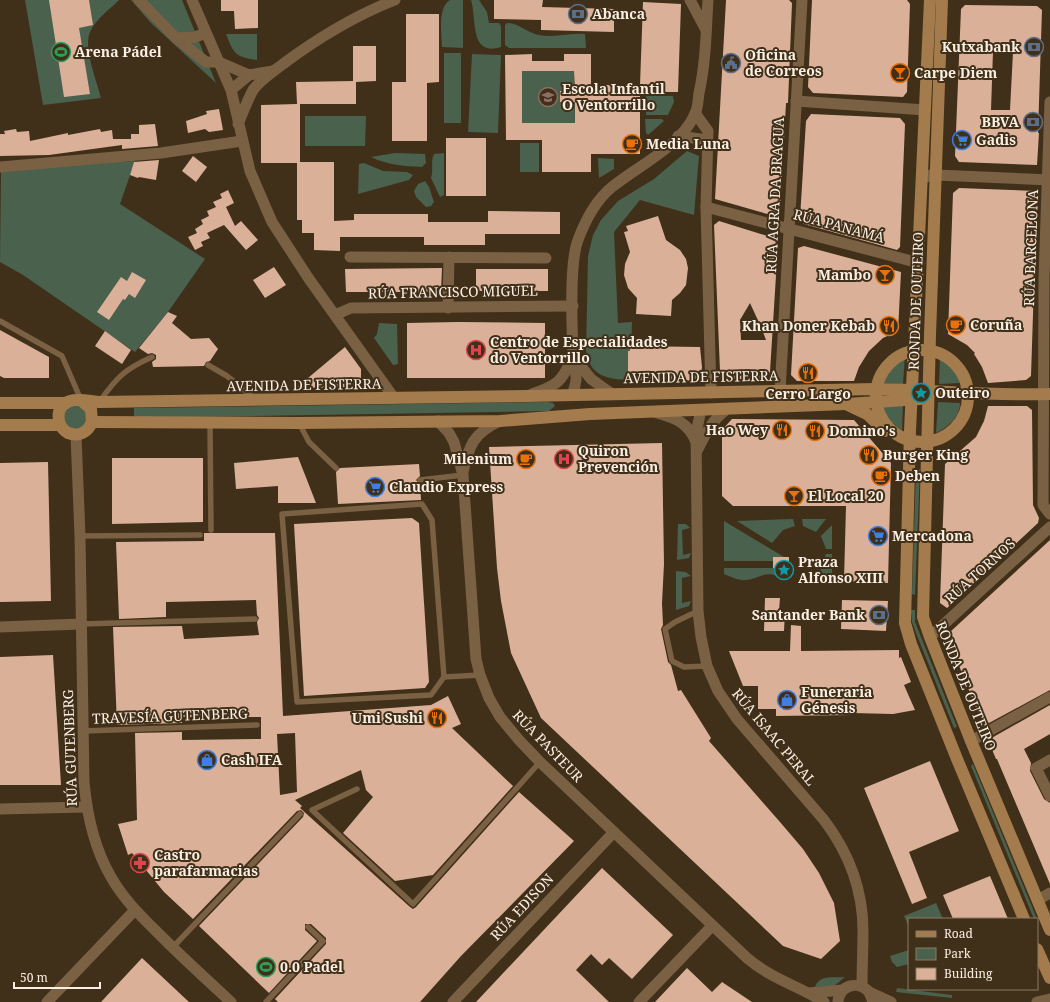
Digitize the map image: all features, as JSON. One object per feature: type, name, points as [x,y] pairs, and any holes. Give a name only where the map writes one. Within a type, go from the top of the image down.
[{"type":"main road","name":"RONDA DE OUTEIRO","points":[[930,0],[909,454],[905,615],[908,637],[1024,918]]},
{"type":"main road","name":"RONDA DE OUTEIRO","points":[[942,0],[929,350],[923,617],[971,741],[1050,930]]},
{"type":"main road","points":[[915,350],[929,350],[947,357],[956,364],[962,373],[969,393],[967,408],[955,429],[942,438],[928,442],[910,441],[900,437],[887,426],[879,413],[876,402],[876,389],[883,370],[892,360],[904,353],[915,350]]},
{"type":"main road","name":"AVENIDA DE FISTERRA","points":[[0,403],[66,403],[74,400],[99,402],[257,401],[876,389],[912,395]]},
{"type":"main road","points":[[701,410],[710,402],[780,391]]},
{"type":"main road","name":"AVENIDA DE FISTERRA","points":[[92,422],[299,423],[500,421],[539,417],[847,404],[876,402],[912,395],[929,394],[1046,394]]},
{"type":"main road","points":[[539,417],[564,408],[572,395]]},
{"type":"main road","points":[[66,403],[58,415],[60,425],[65,431],[76,435],[86,431],[92,422],[90,409],[82,401]]},
{"type":"main road","points":[[847,404],[867,414],[909,454]]},
{"type":"main road","points":[[0,425],[60,425]]},
{"type":"main road","points":[[1038,951],[1050,978]]},
{"type":"street","points":[[139,0],[176,38],[206,62],[219,62],[249,75]]},
{"type":"street","points":[[192,0],[231,90],[250,171],[272,222],[289,249],[394,398]]},
{"type":"street","points":[[238,124],[254,90],[274,71],[340,25],[395,0]]},
{"type":"street","points":[[690,0],[706,31]]},
{"type":"street","points":[[572,395],[577,382],[577,369],[573,356],[573,306],[574,259],[577,242],[589,216],[612,187],[654,159],[684,130],[695,114],[704,72],[708,0]]},
{"type":"street","name":"RÚA AGRA DA BRAGUA","points":[[780,391],[802,0]]},
{"type":"street","points":[[176,38],[195,37],[206,33]]},
{"type":"street","points":[[231,90],[249,75],[274,71]]},
{"type":"street","points":[[231,90],[254,90]]},
{"type":"street","points":[[796,101],[925,110]]},
{"type":"street","name":"RÚA BARCELONA","points":[[1050,102],[1043,505],[1050,514]]},
{"type":"street","points":[[695,114],[708,131],[706,207],[711,393]]},
{"type":"street","points":[[678,136],[708,140]]},
{"type":"street","points":[[0,167],[161,154],[242,141]]},
{"type":"street","points":[[922,179],[930,175],[936,175],[1049,180]]},
{"type":"street","name":"RÚA PANAMÁ","points":[[706,207],[919,262]]},
{"type":"street","points":[[350,257],[546,258]]},
{"type":"street","points":[[448,308],[449,257]]},
{"type":"street","name":"RÚA FRANCISCO MIGUEL","points":[[335,315],[351,308],[573,306]]},
{"type":"street","points":[[573,356],[591,379],[612,394]]},
{"type":"street","name":"AVENIDA DE FISTERRA","points":[[526,396],[549,388],[561,380],[573,356]]},
{"type":"street","points":[[698,450],[708,428],[717,417],[727,409]]},
{"type":"street","name":"RÚA ISAAC PERAL","points":[[701,410],[696,432],[698,450],[698,611],[701,637],[707,666],[718,692],[737,719],[836,835],[851,863],[860,891],[862,914],[861,958],[868,993]]},
{"type":"street","name":"RÚA ISAAC PERAL","points":[[652,412],[668,416],[686,425],[694,436],[698,450]]},
{"type":"street","name":"RÚA PASTEUR","points":[[438,421],[448,432],[454,442],[463,475],[474,636],[480,675],[489,698],[500,717],[540,762],[712,926],[758,967],[786,984],[809,993],[824,1002]]},
{"type":"street","name":"AVENIDA DE FISTERRA","points":[[463,475],[472,441],[480,432],[500,421]]},
{"type":"street","name":"RÚA GUTENBERG","points":[[76,435],[80,536],[83,731],[86,807],[91,831],[111,877],[135,910],[231,1002]]},
{"type":"street","name":"RÚA TORNOS","points":[[930,638],[1050,527]]},
{"type":"street","points":[[0,627],[81,624]]},
{"type":"street","points":[[971,741],[1050,697]]},
{"type":"street","points":[[1050,760],[1036,768],[1050,796]]},
{"type":"street","points":[[0,810],[86,807]]},
{"type":"street","name":"RÚA EDISON","points":[[453,1002],[614,832]]},
{"type":"street","points":[[1038,900],[1050,893]]},
{"type":"street","points":[[47,1002],[135,910]]},
{"type":"street","points":[[639,1002],[712,926]]},
{"type":"street","name":"RÚA ISAAC PERAL","points":[[838,1002],[861,958]]},
{"type":"street","name":"RÚA PASTEUR","points":[[809,993],[857,985],[868,993]]},
{"type":"street","points":[[868,993],[891,1002]]},
{"type":"street","points":[[1037,1002],[1050,999]]},
{"type":"lane","points":[[0,320],[62,356],[82,401]]},
{"type":"lane","points":[[99,402],[120,375],[134,365],[152,357]]},
{"type":"lane","points":[[208,366],[227,376],[257,401]]},
{"type":"lane","points":[[210,423],[211,530]]},
{"type":"lane","points":[[299,423],[309,442],[336,468]]},
{"type":"lane","points":[[420,480],[463,475]]},
{"type":"lane","points":[[422,504],[432,520],[444,677],[431,695],[297,702],[282,514],[422,504]]},
{"type":"lane","points":[[80,536],[200,535]]},
{"type":"lane","points":[[698,611],[675,622],[665,630],[672,661],[684,667],[707,666]]},
{"type":"lane","points":[[81,624],[255,619]]},
{"type":"lane","points":[[444,677],[480,675]]},
{"type":"lane","name":"TRAVESÍA GUTENBERG","points":[[83,731],[257,725]]},
{"type":"lane","points":[[357,789],[312,810],[414,904],[540,762]]},
{"type":"lane","points":[[173,947],[300,814]]},
{"type":"lane","points":[[266,1002],[323,941],[308,927]]},
{"type":"green space","name":"Arena Pádel","points":[[25,0],[119,0],[96,23],[90,32],[88,39],[91,65],[101,98],[43,105]]},
{"type":"green space","points":[[131,0],[182,0],[216,83],[151,23]]},
{"type":"green space","points":[[450,0],[463,0],[463,48],[442,47],[441,21],[443,9]]},
{"type":"green space","points":[[471,0],[479,0],[487,12],[489,23],[499,23],[501,26],[501,47],[491,49],[484,47],[479,42],[476,34]]},
{"type":"green space","points":[[507,23],[511,23],[539,35],[550,36],[585,34],[586,48],[509,48],[505,45],[505,25]]},
{"type":"green space","points":[[226,34],[257,34],[257,60],[240,56],[236,53]]},
{"type":"green space","points":[[444,53],[461,53],[461,123],[444,123]]},
{"type":"green space","points":[[472,54],[501,55],[498,133],[468,132]]},
{"type":"green space","points":[[522,71],[574,71],[575,123],[522,123]]},
{"type":"green space","points":[[646,96],[673,96],[674,102],[668,115],[646,115]]},
{"type":"green space","points":[[305,116],[366,116],[365,146],[305,146]]},
{"type":"green space","points":[[645,119],[662,119],[664,121],[648,135],[646,133]]},
{"type":"green space","points":[[520,143],[539,143],[539,172],[520,172]]},
{"type":"green space","points":[[687,151],[699,156],[694,215],[640,200],[614,232],[618,323],[632,322],[630,380],[614,379],[601,375],[591,366],[586,350],[588,256],[593,235],[601,220],[618,201],[654,179]]},
{"type":"green space","points":[[395,153],[425,154],[426,163],[422,167],[402,166],[383,162],[371,157]]},
{"type":"green space","points":[[444,153],[444,195],[440,197],[431,178],[432,160],[434,154]]},
{"type":"green space","points":[[598,158],[614,159],[614,169],[599,178]]},
{"type":"green space","points":[[135,161],[120,204],[205,259],[168,312],[135,352],[23,275],[0,262],[1,172],[89,163]]},
{"type":"green space","points":[[364,163],[383,171],[407,172],[413,175],[409,180],[358,194],[359,164]]},
{"type":"green space","points":[[425,181],[429,187],[434,202],[431,206],[426,207],[416,197],[414,191],[418,184]]},
{"type":"green space","points":[[379,323],[397,324],[398,364],[393,365],[374,338],[377,334]]},
{"type":"green space","points":[[905,355],[903,384],[882,383],[891,368]]},
{"type":"green space","points":[[940,357],[953,368],[961,383],[939,384]]},
{"type":"green space","points":[[938,402],[960,403],[956,417],[945,428],[936,433]]},
{"type":"green space","points":[[553,403],[555,406],[549,411],[134,418],[134,408]]},
{"type":"green space","points":[[903,404],[902,431],[889,420],[881,405]]},
{"type":"green space","points":[[75,405],[80,406],[86,412],[86,422],[80,428],[75,429],[70,428],[64,422],[63,417],[64,412],[70,406]]},
{"type":"green space","points":[[916,469],[920,469],[915,595],[912,594]]},
{"type":"green space","points":[[793,519],[795,526],[783,530],[772,543],[737,521]]},
{"type":"green space","points":[[802,519],[826,519],[816,532],[803,526]]},
{"type":"green space","points":[[724,521],[784,557],[784,561],[724,561]]},
{"type":"green space","points":[[678,524],[686,524],[690,528],[682,530],[683,555],[691,553],[689,558],[677,560]]},
{"type":"green space","points":[[832,525],[832,549],[826,549],[821,536]]},
{"type":"green space","points":[[826,554],[832,554],[832,580],[820,572]]},
{"type":"green space","points":[[724,568],[777,568],[777,576],[769,574],[741,580],[724,574]]},
{"type":"green space","points":[[676,571],[686,572],[691,576],[682,578],[682,603],[691,601],[689,606],[676,610]]},
{"type":"green space","points":[[911,610],[915,610],[915,622],[957,727],[954,728],[916,633],[912,622]]},
{"type":"green space","points":[[973,764],[1037,918],[1034,918],[971,766]]},
{"type":"green space","points":[[936,903],[943,918],[908,918],[908,925],[904,916]]},
{"type":"green space","points":[[908,950],[908,964],[897,967],[892,962],[890,956]]},
{"type":"green space","points":[[845,977],[834,986],[815,987],[823,978]]},
{"type":"green space","points":[[897,988],[952,995],[952,998],[896,992]]},
{"type":"building","points":[[49,0],[89,0],[93,25],[79,28],[90,94],[64,97]]},
{"type":"building","points":[[221,0],[258,0],[258,28],[235,29],[234,11],[221,11]]},
{"type":"building","points":[[494,0],[543,0],[542,7],[614,9],[614,32],[541,30],[541,20],[494,19]]},
{"type":"building","points":[[726,0],[789,0],[792,3],[788,103],[786,103],[780,213],[774,216],[715,199]]},
{"type":"building","points":[[812,0],[907,0],[910,4],[907,92],[903,97],[813,93],[808,87]]},
{"type":"building","points":[[643,2],[681,4],[678,92],[640,92],[640,154],[591,154],[591,172],[542,172],[542,140],[506,140],[505,55],[532,54],[532,61],[564,61],[564,54],[591,54],[591,85],[640,85]],"holes":[[[522,71],[574,71],[575,91],[560,91],[560,102],[575,102],[575,123],[522,123]]]},
{"type":"building","points":[[965,5],[1037,6],[1042,10],[1037,165],[959,162],[955,156],[961,9]],"holes":[[[993,51],[1013,52],[1010,110],[991,110]]]},
{"type":"building","points":[[406,14],[439,14],[439,82],[427,83],[427,141],[392,141],[392,82],[406,82]]},
{"type":"building","points":[[353,46],[376,46],[376,81],[356,82],[356,104],[300,104],[300,162],[334,162],[334,221],[354,220],[354,214],[428,214],[428,222],[488,222],[488,211],[560,212],[560,234],[485,234],[485,245],[424,245],[424,237],[340,237],[340,251],[314,250],[314,233],[302,233],[302,220],[297,220],[297,163],[261,163],[261,105],[297,104],[296,82],[353,81]]},
{"type":"building","points":[[219,109],[223,130],[209,132],[205,129],[188,133],[186,121],[207,114],[206,111]]},
{"type":"building","points":[[811,114],[900,118],[905,124],[900,247],[897,250],[804,224],[800,218],[806,121]]},
{"type":"building","points":[[155,124],[158,146],[122,149],[122,145],[49,155],[0,156],[0,134],[5,134],[4,131],[16,129],[17,132],[29,131],[30,141],[68,133],[68,135],[100,129],[101,132],[112,130],[113,139],[131,139],[131,134],[139,134],[139,125]]},
{"type":"building","points":[[446,138],[486,138],[486,196],[446,196]]},
{"type":"building","points":[[193,156],[207,167],[196,182],[182,171]]},
{"type":"building","points":[[159,160],[156,180],[138,178],[130,175],[134,162]]},
{"type":"building","points":[[959,188],[1037,191],[1031,376],[1026,380],[988,383],[982,367],[974,354],[975,353],[967,345],[948,334],[953,193]]},
{"type":"building","points":[[228,190],[234,203],[226,207],[235,226],[241,221],[258,240],[246,250],[224,225],[207,233],[210,238],[201,242],[203,246],[195,250],[188,237],[197,233],[195,229],[203,224],[201,220],[209,216],[207,211],[216,207],[213,202],[222,198],[220,194]]},
{"type":"building","points":[[658,216],[666,240],[680,250],[686,259],[688,268],[686,285],[672,300],[671,316],[636,314],[637,298],[628,288],[624,275],[625,264],[630,252],[624,232],[628,231],[626,226]]},
{"type":"building","points":[[719,221],[774,238],[778,243],[770,372],[762,380],[729,380],[720,371],[714,225]],"holes":[[[750,303],[766,340],[741,340],[740,320]]]},
{"type":"building","points":[[804,246],[901,272],[898,331],[883,338],[869,351],[859,367],[854,381],[797,381],[791,375],[798,248]]},
{"type":"building","points":[[274,267],[286,285],[265,298],[253,280]]},
{"type":"building","points":[[442,268],[441,292],[346,292],[345,269]]},
{"type":"building","points":[[476,269],[548,269],[548,291],[476,291]]},
{"type":"building","points":[[132,272],[146,280],[135,298],[129,294],[125,300],[123,299],[109,320],[97,312],[121,277],[127,281]]},
{"type":"building","points":[[168,312],[177,316],[172,323],[191,339],[209,338],[218,349],[210,361],[206,362],[204,366],[153,367],[152,362],[156,359],[156,355],[152,353],[148,354],[139,348]]},
{"type":"building","name":"Centro de Especialidades do Ventorrillo","points":[[407,323],[545,323],[545,378],[407,378]]},
{"type":"building","points":[[0,330],[49,357],[49,378],[4,378],[0,376]]},
{"type":"building","points":[[105,331],[131,350],[122,364],[95,346]]},
{"type":"building","points":[[630,346],[700,347],[702,367],[700,381],[630,380],[630,376],[628,376],[628,351],[630,351]]},
{"type":"building","points":[[345,347],[361,369],[361,387],[296,388]]},
{"type":"building","points":[[988,406],[1027,406],[1032,410],[1033,505],[1039,518],[1038,523],[947,608],[940,603],[945,464],[976,437],[984,421]]},
{"type":"building","points":[[732,419],[854,420],[891,463],[888,583],[844,581],[846,506],[733,506],[722,496],[722,430]]},
{"type":"building","points":[[662,443],[664,564],[662,603],[663,625],[661,629],[668,662],[671,665],[678,691],[681,690],[711,738],[709,741],[803,849],[819,873],[834,903],[840,941],[821,959],[783,946],[541,718],[511,653],[501,601],[497,568],[489,447]]},
{"type":"building","points":[[298,457],[316,503],[278,503],[278,486],[236,489],[234,463]]},
{"type":"building","points":[[112,458],[203,458],[203,522],[112,524]]},
{"type":"building","points":[[48,462],[51,601],[0,602],[0,463]]},
{"type":"building","points":[[419,464],[420,476],[416,480],[420,484],[421,500],[338,504],[336,472],[340,468]]},
{"type":"building","points":[[412,518],[419,523],[429,682],[425,688],[304,696],[294,524]]},
{"type":"building","points":[[204,533],[275,533],[283,716],[431,705],[448,696],[461,724],[452,728],[513,786],[433,875],[395,881],[343,833],[373,797],[366,790],[361,770],[295,800],[302,806],[300,808],[410,907],[413,909],[416,907],[519,792],[574,841],[461,956],[420,1002],[278,1002],[275,999],[326,944],[326,938],[311,924],[305,924],[305,930],[317,941],[269,993],[199,926],[303,817],[304,813],[301,810],[297,811],[193,919],[164,892],[132,853],[128,855],[118,824],[137,820],[135,733],[182,732],[182,740],[261,739],[261,717],[182,717],[182,723],[117,725],[113,627],[182,626],[184,639],[259,635],[257,622],[259,618],[257,615],[256,600],[166,602],[166,617],[119,619],[116,542],[204,541]],"holes":[[[295,733],[297,792],[280,795],[277,734]]]},
{"type":"building","points":[[1050,540],[1050,690],[989,723],[981,720],[949,641],[950,632]]},
{"type":"building","points":[[773,557],[789,557],[789,574],[777,574],[777,568],[773,568]]},
{"type":"building","points":[[765,598],[780,598],[779,611],[785,611],[784,631],[764,631]]},
{"type":"building","points":[[842,600],[888,601],[886,631],[841,629]]},
{"type":"building","points":[[791,625],[801,626],[801,651],[899,650],[899,658],[901,657],[911,682],[904,685],[915,710],[893,714],[852,713],[852,715],[776,716],[776,709],[758,709],[758,686],[743,686],[729,651],[790,651]]},
{"type":"building","points":[[53,655],[61,785],[0,785],[0,657]]},
{"type":"building","points":[[1050,705],[1050,734],[1024,749],[1031,763],[1030,771],[1044,799],[1050,803],[1050,884],[988,740]]},
{"type":"building","points":[[930,761],[959,831],[909,852],[927,898],[912,904],[864,788]]},
{"type":"building","points":[[602,868],[673,935],[632,979],[609,958],[602,965],[591,954],[576,970],[609,1002],[476,1002]]},
{"type":"building","points":[[990,876],[1008,918],[953,918],[943,895]]},
{"type":"building","points":[[142,958],[189,1002],[101,1002]]},
{"type":"building","points":[[687,968],[712,992],[722,982],[752,1002],[655,1002]]},
{"type":"place","name":"Abanca","points":[[578,14]]},
{"type":"place","name":"Kutxabank","points":[[1034,47]]},
{"type":"place","name":"Arena Pádel","points":[[61,52]]},
{"type":"place","name":"Oficina de Correos","points":[[731,63]]},
{"type":"place","name":"Carpe Diem","points":[[900,73]]},
{"type":"place","name":"Escola Infantil O Ventorrillo","points":[[548,97]]},
{"type":"place","name":"BBVA","points":[[1033,122]]},
{"type":"place","name":"Gadis","points":[[962,140]]},
{"type":"place","name":"Media Luna","points":[[632,144]]},
{"type":"place","name":"Mambo","points":[[885,275]]},
{"type":"place","name":"Coruña","points":[[956,325]]},
{"type":"place","name":"Khan Doner Kebab","points":[[889,326]]},
{"type":"place","name":"Centro de Especialidades do Ventorrillo","points":[[476,350]]},
{"type":"place","name":"Cerro Largo","points":[[808,373]]},
{"type":"place","name":"Outeiro","points":[[921,393]]},
{"type":"place","name":"Hao Wey","points":[[782,430]]},
{"type":"place","name":"Domino's","points":[[815,431]]},
{"type":"place","name":"Burger King","points":[[869,455]]},
{"type":"place","name":"Milenium","points":[[526,459]]},
{"type":"place","name":"Quiron Prevención","points":[[564,459]]},
{"type":"place","name":"Deben","points":[[881,476]]},
{"type":"place","name":"Claudio Express","points":[[375,487]]},
{"type":"place","name":"El Local 20","points":[[794,496]]},
{"type":"place","name":"Mercadona","points":[[878,536]]},
{"type":"place","name":"Praza Alfonso XIII","points":[[784,570]]},
{"type":"place","name":"Santander Bank","points":[[879,615]]},
{"type":"place","name":"Funeraria Génesis","points":[[787,700]]},
{"type":"place","name":"Umi Sushi","points":[[437,718]]},
{"type":"place","name":"Cash IFA","points":[[207,760]]},
{"type":"place","name":"Castro parafarmacias","points":[[140,863]]},
{"type":"place","name":"0.0 Padel","points":[[266,967]]}]
